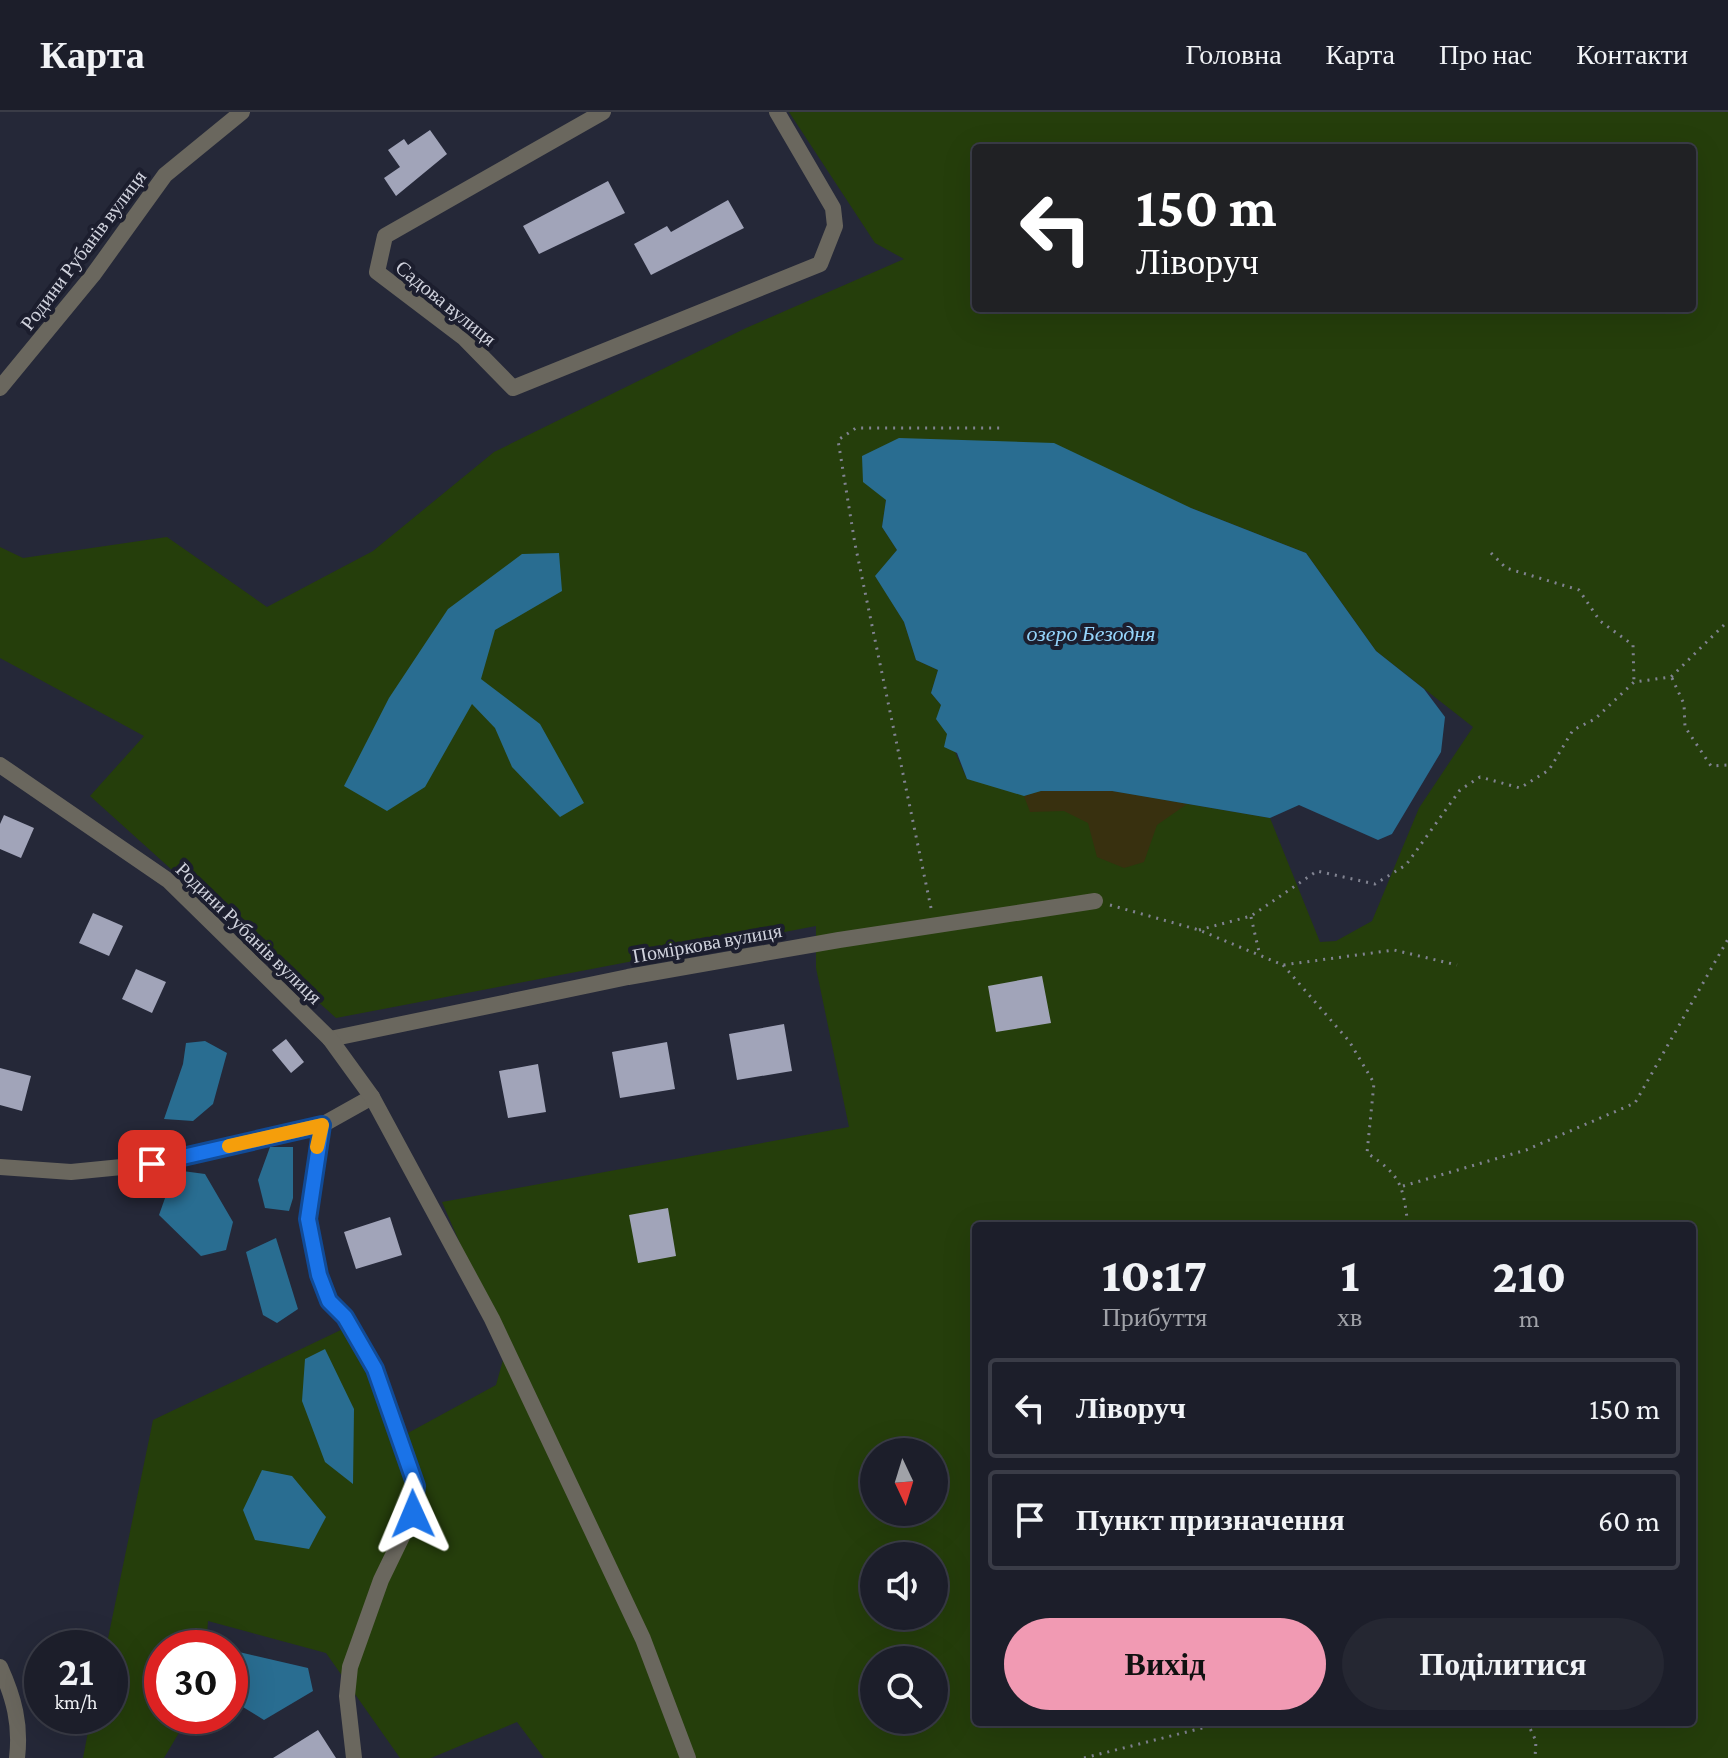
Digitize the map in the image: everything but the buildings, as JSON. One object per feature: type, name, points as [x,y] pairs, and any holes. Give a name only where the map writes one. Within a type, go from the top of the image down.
[{"type":"street","name":"Родини Рубанів вулиця","points":[[0,388],[93,275],[165,175],[242,112]]},
{"type":"street","name":"Садова вулиця","points":[[603,112],[385,236],[377,272],[464,338],[513,388],[820,264],[835,226],[833,208],[777,112]]},
{"type":"street","name":"Родини Рубанів вулиця","points":[[0,765],[169,881],[330,1039],[372,1097],[492,1319],[643,1639],[688,1758]]},
{"type":"street","name":"Поміркова вулиця","points":[[330,1039],[628,977],[839,940],[1095,901]]},
{"type":"street","points":[[0,1167],[71,1172],[152,1164],[322,1125],[372,1097]]},
{"type":"street","points":[[322,1125],[308,1219],[319,1275],[329,1301],[345,1317],[375,1369],[416,1486],[413,1514],[381,1580],[350,1667],[347,1696],[354,1758]]},
{"type":"street","points":[[0,1667],[15,1701],[19,1738],[17,1758]]},
{"type":"path","points":[[935,927],[855,544],[838,440],[856,428],[1003,428]]},
{"type":"path","points":[[1491,553],[1506,568],[1579,590],[1600,621],[1633,645],[1634,682]]},
{"type":"path","points":[[1199,930],[1251,916],[1317,871],[1375,884],[1406,865],[1460,790],[1480,777],[1520,788],[1549,770],[1573,730],[1595,719],[1634,682],[1657,676],[1671,677],[1728,621]]},
{"type":"path","points":[[1671,677],[1684,704],[1685,727],[1711,766],[1728,765]]},
{"type":"path","points":[[1095,901],[1199,930],[1283,965],[1349,1041],[1374,1083],[1367,1153],[1390,1167],[1403,1186],[1408,1222]]},
{"type":"path","points":[[1251,916],[1260,956]]},
{"type":"path","points":[[1403,1186],[1526,1150],[1635,1103],[1728,939]]},
{"type":"path","points":[[1283,965],[1394,950],[1457,965]]},
{"type":"path","points":[[1084,1758],[1210,1726]]},
{"type":"path","points":[[1529,1726],[1536,1741],[1535,1758]]},
{"type":"green space","points":[[789,112],[1728,112],[1728,1758],[544,1758],[517,1722],[431,1758],[400,1758],[326,1653],[208,1621],[207,1630],[144,1630],[144,1734],[178,1734],[164,1758],[83,1758],[88,1734],[128,1734],[128,1630],[110,1630],[153,1420],[345,1328],[408,1433],[496,1385],[506,1349],[442,1202],[849,1127],[816,968],[816,926],[336,1018],[90,796],[144,736],[0,658],[0,547],[23,558],[167,537],[267,607],[373,551],[494,452],[746,328],[904,259],[875,243]],"holes":[[[886,500],[1191,508],[1306,553],[1376,651],[1473,727],[1419,808],[1372,921],[1336,941],[1320,942],[1270,818],[1112,791],[967,779],[947,734],[941,705],[931,693],[938,670],[916,660],[904,622],[876,576],[897,550],[882,527]]]},
{"type":"sand","points":[[1041,791],[1112,791],[1187,804],[1157,825],[1144,862],[1124,868],[1097,857],[1088,823],[1064,811],[1030,812],[1024,796]]},
{"type":"water","name":"озеро Безодня","points":[[899,438],[1054,443],[1191,508],[1306,553],[1376,651],[1424,689],[1445,717],[1441,752],[1392,834],[1378,840],[1299,805],[1270,818],[1112,791],[1041,791],[1024,796],[967,779],[957,753],[944,747],[947,734],[936,719],[941,705],[931,693],[938,670],[916,660],[904,622],[875,576],[897,550],[882,527],[886,500],[863,482],[862,456]]},
{"type":"water","points":[[559,553],[562,591],[495,630],[481,679],[540,724],[584,803],[560,817],[512,767],[495,728],[472,704],[425,787],[387,811],[344,786],[389,698],[448,609],[522,554]]},
{"type":"water","points":[[205,1041],[227,1053],[213,1104],[193,1121],[164,1119],[183,1064],[186,1043]]},
{"type":"water","points":[[270,1147],[293,1147],[293,1198],[289,1211],[265,1208],[258,1180]]},
{"type":"water","points":[[175,1170],[205,1174],[233,1222],[226,1250],[201,1256],[159,1215]]},
{"type":"water","points":[[276,1238],[298,1309],[277,1323],[263,1315],[246,1252]]},
{"type":"water","points":[[325,1349],[354,1409],[353,1484],[325,1462],[302,1401],[305,1359]]},
{"type":"water","points":[[262,1470],[292,1476],[326,1517],[309,1549],[255,1540],[243,1510]]},
{"type":"water","points":[[248,1654],[308,1668],[313,1691],[264,1720],[248,1710]]},
{"type":"slow traffic","points":[[229,1146],[322,1125],[317,1147]]},
{"type":"route","points":[[152,1164],[322,1125],[313,1165],[308,1219],[319,1275],[329,1301],[345,1317],[375,1369],[416,1486],[413,1514]]}]
